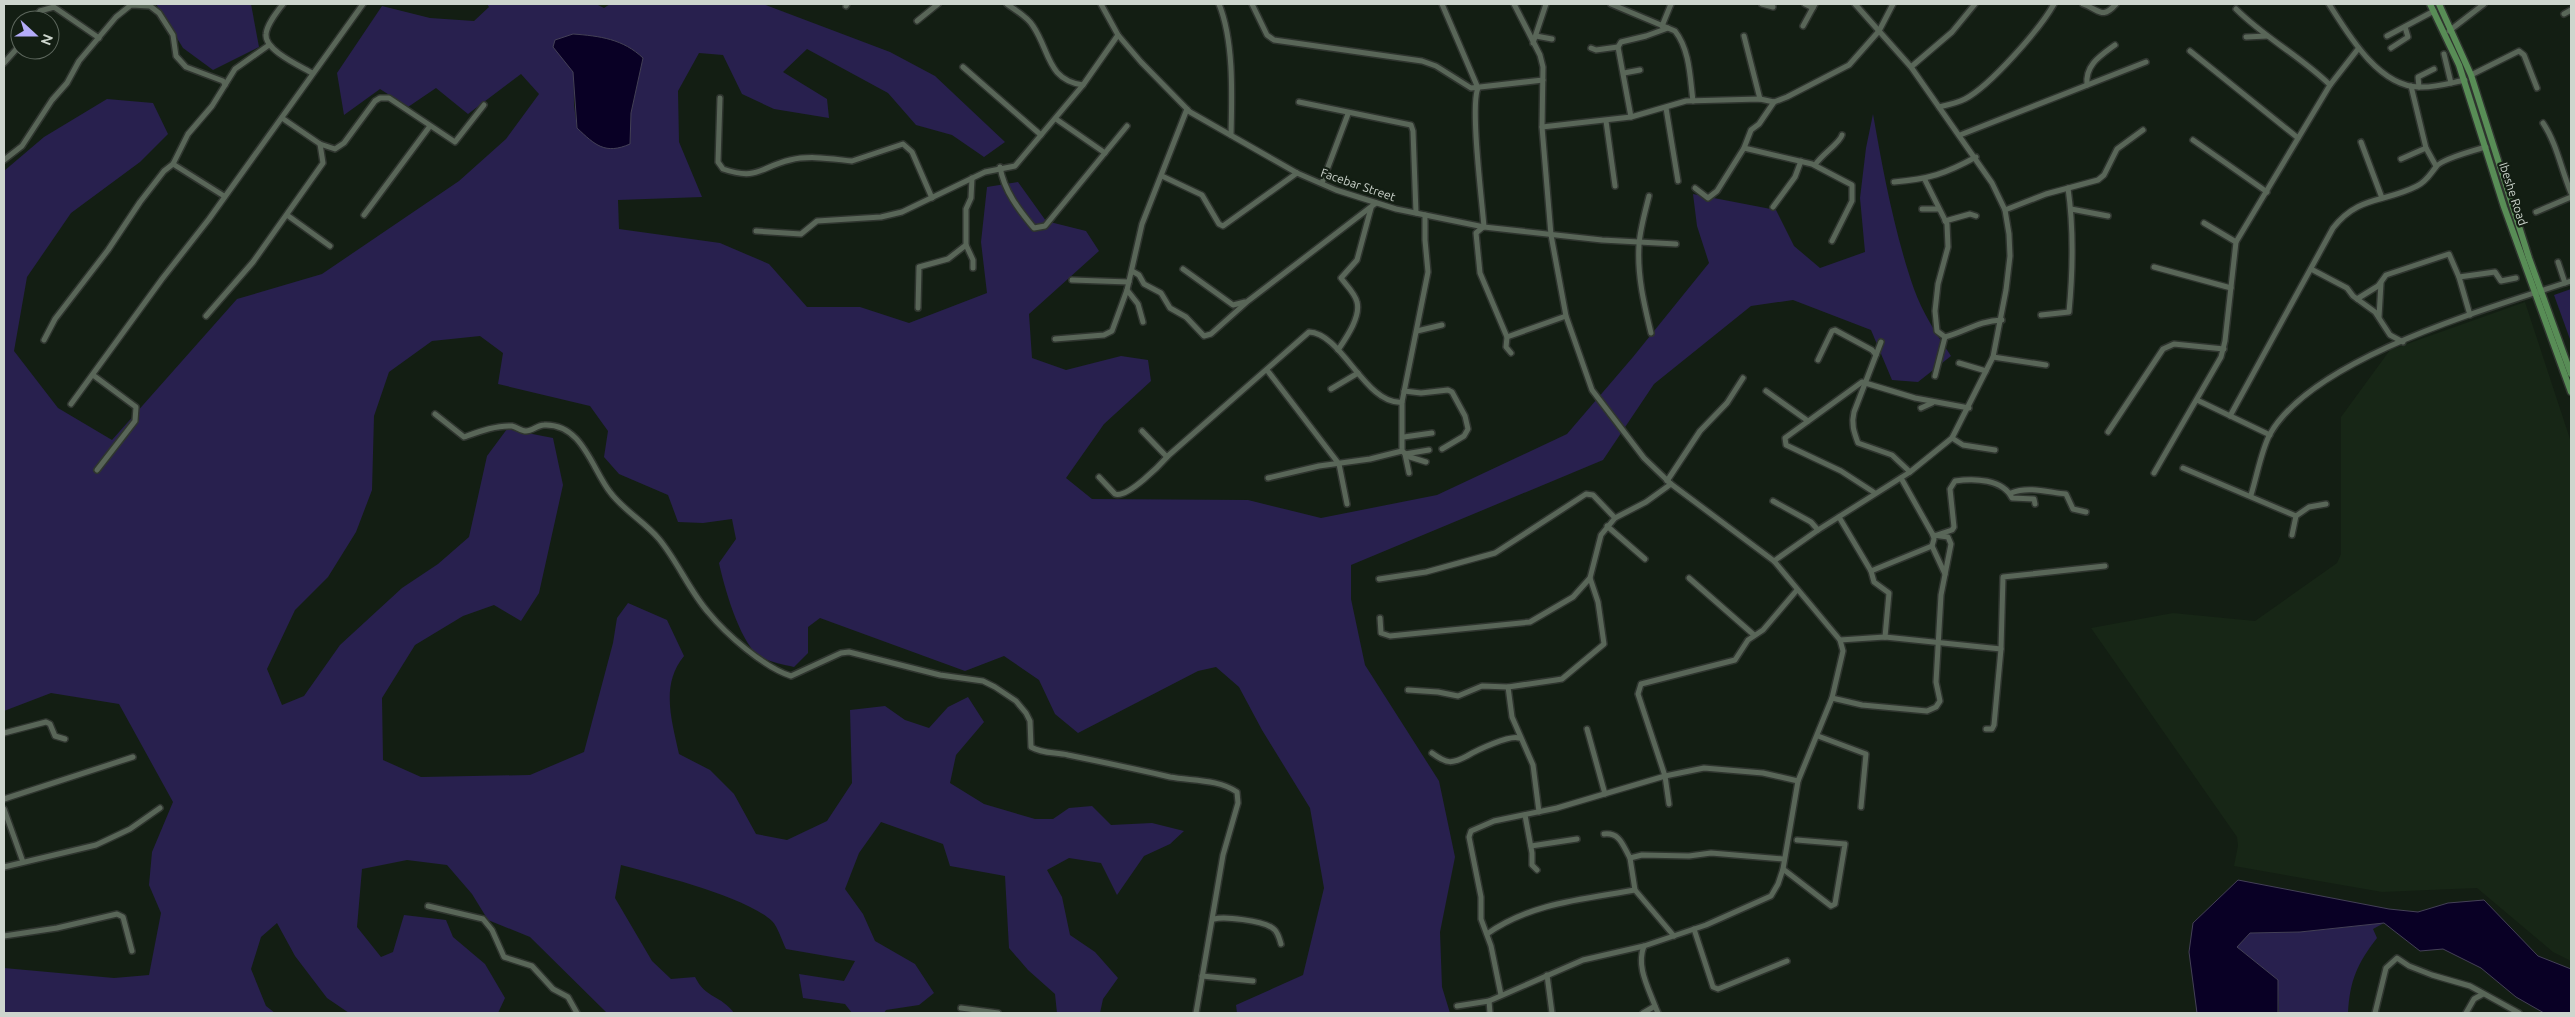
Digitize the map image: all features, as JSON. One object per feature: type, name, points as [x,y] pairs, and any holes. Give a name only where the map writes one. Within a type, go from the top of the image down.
[{"type":"main road","name":"Ibeshe Road","points":[[2430,4],[2449,31],[2471,75],[2538,293],[2571,374]]},
{"type":"main road","name":"Ibeshe Road","points":[[2439,4],[2571,392]]},
{"type":"street","points":[[283,4],[267,29],[265,36],[269,45],[312,73]]},
{"type":"street","points":[[70,404],[162,279],[209,219],[363,4]]},
{"type":"street","points":[[917,21],[938,4]]},
{"type":"street","points":[[1007,4],[1034,27],[1055,70],[1068,82],[1083,85]]},
{"type":"street","name":"Facebar Street","points":[[1101,4],[1118,35],[1141,62],[1187,109],[1297,173],[1322,184],[1376,203],[1484,227],[1639,243],[1676,244]]},
{"type":"street","points":[[1219,4],[1226,27],[1232,99],[1231,135]]},
{"type":"street","points":[[1252,4],[1267,36],[1274,40],[1422,61],[1436,66],[1470,88],[1543,80]]},
{"type":"street","points":[[1442,4],[1478,88],[1475,94],[1476,128],[1484,227],[1476,233],[1480,272],[1507,337],[1506,347],[1511,353]]},
{"type":"street","points":[[1458,1006],[1489,1001],[1583,960],[1644,946],[1694,929],[1771,896],[1778,884],[1782,869],[1798,781],[1832,698],[1843,651],[1840,640],[1774,561],[1669,482],[1644,458],[1592,390],[1566,316],[1550,235],[1542,127],[1542,61],[1514,4]]},
{"type":"street","points":[[1533,42],[1546,4]]},
{"type":"street","points":[[1611,4],[1668,27],[1681,39],[1688,62],[1693,101]]},
{"type":"street","points":[[1662,26],[1671,4]]},
{"type":"street","points":[[1762,4],[1773,7]]},
{"type":"street","points":[[1804,26],[1814,6],[1805,4]]},
{"type":"street","points":[[1774,561],[1818,530],[1910,472],[1952,438],[1969,408],[1993,357],[2002,320],[2010,256],[2005,210],[1976,157],[1911,67],[1855,4]]},
{"type":"street","points":[[1542,127],[1632,117],[1693,101],[1760,99],[1774,102],[1787,98],[1849,64],[1879,31],[1893,4]]},
{"type":"street","points":[[1911,67],[1952,32],[1976,4]]},
{"type":"street","points":[[2083,4],[2104,14],[2108,13],[2116,4]]},
{"type":"street","points":[[2329,4],[2358,49],[2375,66],[2411,86],[2419,88],[2464,80]]},
{"type":"street","points":[[2449,31],[2484,4]]},
{"type":"street","points":[[4,160],[22,146],[52,100],[68,83],[79,61],[116,17],[132,5],[150,6],[170,30],[178,60],[192,71],[223,81],[225,86]]},
{"type":"street","points":[[1939,107],[1957,102],[1973,93],[2012,58],[2052,5]]},
{"type":"street","points":[[44,10],[54,7],[58,10]]},
{"type":"street","points":[[2236,9],[2252,26],[2293,52],[2330,85]]},
{"type":"street","points":[[2564,14],[2571,10]]},
{"type":"street","points":[[60,11],[98,38]]},
{"type":"street","points":[[2387,36],[2434,11]]},
{"type":"street","points":[[1632,117],[1618,47],[1621,42],[1646,36],[1668,27]]},
{"type":"street","points":[[2391,48],[2408,37],[2405,27]]},
{"type":"street","points":[[756,231],[801,234],[805,233],[818,221],[881,217],[902,212],[972,178],[1000,167],[1015,166],[1083,85],[1118,35]]},
{"type":"street","points":[[1536,36],[1552,39]]},
{"type":"street","points":[[1744,36],[1760,99]]},
{"type":"street","points":[[2246,37],[2267,36]]},
{"type":"street","points":[[44,340],[55,319],[108,250],[140,202],[164,172],[173,164],[188,134],[212,106],[235,69],[269,45]]},
{"type":"street","points":[[2086,85],[2086,78],[2093,62],[2115,45]]},
{"type":"street","points":[[1591,48],[1596,50],[1618,47]]},
{"type":"street","points":[[2154,473],[2197,400],[2224,349],[2236,242],[2330,85],[2358,49]]},
{"type":"street","points":[[2190,51],[2298,138]]},
{"type":"street","points":[[2471,75],[2519,51],[2524,56],[2537,88]]},
{"type":"street","points":[[2444,54],[2451,83]]},
{"type":"street","points":[[1960,135],[2146,62]]},
{"type":"street","points":[[963,67],[1041,135]]},
{"type":"street","points":[[2419,88],[2418,77],[2434,69]]},
{"type":"street","points":[[1624,73],[1640,70]]},
{"type":"street","points":[[2411,86],[2426,148],[2436,166]]},
{"type":"street","points":[[282,118],[320,144],[330,148],[339,147],[375,102],[385,97],[394,101],[455,142],[484,105]]},
{"type":"street","points":[[720,98],[718,162],[723,169],[745,175],[753,174],[787,160],[844,158],[852,161],[903,144],[912,152],[932,198]]},
{"type":"street","points":[[1300,102],[1348,114],[1409,123],[1413,128],[1416,213]]},
{"type":"street","points":[[1695,188],[1703,197],[1711,197],[1744,148],[1752,130],[1759,124],[1774,102]]},
{"type":"street","points":[[1666,108],[1678,181]]},
{"type":"street","points":[[1055,339],[1109,334],[1112,330],[1127,290],[1139,236],[1187,109]]},
{"type":"street","points":[[1322,184],[1348,114]]},
{"type":"street","points":[[1056,119],[1105,154]]},
{"type":"street","points":[[1606,121],[1615,186]]},
{"type":"street","points":[[2543,122],[2553,138],[2563,175],[2571,193]]},
{"type":"street","points":[[364,215],[430,126]]},
{"type":"street","points":[[1000,167],[1004,185],[1011,197],[1034,228],[1039,229],[1044,226],[1127,126]]},
{"type":"street","points":[[2005,210],[2046,194],[2098,180],[2104,175],[2114,153],[2143,130]]},
{"type":"street","points":[[1815,166],[1824,152],[1840,140],[1842,135]]},
{"type":"street","points":[[2193,140],[2267,192]]},
{"type":"street","points":[[2361,142],[2382,198]]},
{"type":"street","points":[[206,316],[253,262],[322,163],[320,144]]},
{"type":"street","points":[[2230,416],[2333,228],[2344,215],[2354,207],[2419,185],[2433,173],[2436,166],[2486,146]]},
{"type":"street","points":[[1744,148],[1801,161],[1852,185],[1852,201],[1832,240]]},
{"type":"street","points":[[2401,159],[2426,148]]},
{"type":"street","points":[[1894,182],[1925,180],[1976,157]]},
{"type":"street","points":[[1773,207],[1795,177],[1801,161]]},
{"type":"street","points":[[173,164],[197,181],[224,196]]},
{"type":"street","points":[[1162,176],[1202,195],[1219,224],[1223,226],[1297,173]]},
{"type":"street","points":[[972,178],[971,198],[966,209],[966,245],[973,260],[973,268]]},
{"type":"street","points":[[1925,180],[1945,221],[1948,247],[1938,284],[1935,311],[1937,331],[1945,337]]},
{"type":"street","points":[[2041,315],[2069,312],[2073,270],[2071,210],[2068,188]]},
{"type":"street","points":[[1649,196],[1639,243],[1641,290],[1651,333]]},
{"type":"street","points":[[2536,212],[2571,197]]},
{"type":"street","points":[[1132,271],[1139,275],[1143,283],[1161,293],[1170,308],[1186,317],[1204,336],[1211,334],[1248,301],[1376,203]]},
{"type":"street","points":[[1338,350],[1348,336],[1357,307],[1355,298],[1341,276],[1354,266],[1358,260],[1371,208]]},
{"type":"street","points":[[1922,209],[1938,209]]},
{"type":"street","points":[[2071,210],[2108,216]]},
{"type":"street","points":[[1945,221],[1970,214],[1976,216]]},
{"type":"street","points":[[287,215],[330,246]]},
{"type":"street","points":[[1409,473],[1404,453],[1402,402],[1428,272],[1424,240],[1425,215]]},
{"type":"street","points":[[2204,223],[2236,242]]},
{"type":"street","points":[[918,308],[919,267],[948,259],[966,245]]},
{"type":"street","points":[[2357,299],[2373,290],[2386,275],[2446,254],[2452,256],[2470,315]]},
{"type":"street","points":[[2251,495],[2270,435],[2283,416],[2319,384],[2355,362],[2403,342],[2470,315],[2568,282],[2558,262]]},
{"type":"street","points":[[2154,267],[2231,288]]},
{"type":"street","points":[[1183,269],[1233,305],[1248,301]]},
{"type":"street","points":[[2311,269],[2347,288],[2378,317],[2390,335],[2403,342]]},
{"type":"street","points":[[2459,276],[2495,272],[2501,281],[2516,278]]},
{"type":"street","points":[[1072,280],[1129,282]]},
{"type":"street","points":[[2378,317],[2382,281]]},
{"type":"street","points":[[1127,290],[1138,304],[1143,322]]},
{"type":"street","points":[[1507,337],[1566,316]]},
{"type":"street","points":[[1945,337],[1959,333],[1984,321],[2002,320]]},
{"type":"street","points":[[1417,331],[1442,325]]},
{"type":"street","points":[[1818,360],[1832,331],[1835,330],[1872,350],[1876,355]]},
{"type":"street","points":[[1100,477],[1115,494],[1123,495],[1309,332],[1318,334],[1338,350],[1379,394],[1391,402],[1402,402]]},
{"type":"street","points":[[1934,376],[1945,337]]},
{"type":"street","points":[[1881,342],[1852,421],[1858,443],[1892,455],[1910,472]]},
{"type":"street","points":[[2108,432],[2163,349],[2174,344],[2224,349]]},
{"type":"street","points":[[1993,357],[2046,365]]},
{"type":"street","points":[[1959,363],[1986,371]]},
{"type":"street","points":[[1267,370],[1339,464],[1347,504]]},
{"type":"street","points":[[1331,389],[1358,373]]},
{"type":"street","points":[[93,374],[136,407],[137,411],[135,421],[97,470]]},
{"type":"street","points":[[1380,618],[1381,633],[1390,636],[1530,622],[1573,596],[1590,578],[1596,545],[1607,526],[1615,518],[1646,502],[1669,482],[1700,431],[1727,403],[1743,378]]},
{"type":"street","points":[[1875,493],[1841,471],[1786,445],[1785,438],[1857,384],[1867,382],[1933,403],[1969,408]]},
{"type":"street","points":[[1404,391],[1421,393],[1448,390],[1452,392],[1465,416],[1468,429],[1464,436],[1442,449]]},
{"type":"street","points":[[1766,391],[1808,420]]},
{"type":"street","points":[[2197,400],[2270,435]]},
{"type":"street","points":[[1921,408],[1933,403]]},
{"type":"street","points":[[435,414],[464,437],[488,429],[512,426],[527,431],[544,425],[559,428],[576,438],[593,460],[610,492],[658,538],[678,564],[708,612],[736,640],[778,672],[791,676],[841,654],[850,652],[940,675],[983,681],[1016,701],[1026,713],[1030,721],[1031,747],[1041,752],[1111,762],[1172,777],[1228,786],[1237,792],[1238,803],[1223,855],[1214,919],[1196,1013]]},
{"type":"street","points":[[1142,431],[1167,457]]},
{"type":"street","points":[[1404,437],[1432,433]]},
{"type":"street","points":[[1952,438],[1963,445],[1994,450]]},
{"type":"street","points":[[1268,478],[1319,466],[1428,450]]},
{"type":"street","points":[[1404,453],[1426,462]]},
{"type":"street","points":[[2183,468],[2251,495],[2296,516]]},
{"type":"street","points":[[1832,698],[1886,708],[1927,711],[1936,707],[1941,697],[1936,687],[1938,643],[1950,540],[1935,535],[1901,478]]},
{"type":"street","points":[[1935,535],[1952,530],[1954,527],[1950,489],[1955,481],[1968,479],[2000,485],[2011,493],[2012,498],[2034,499],[2035,504]]},
{"type":"street","points":[[2011,493],[2034,489],[2045,493],[2066,494],[2073,509],[2086,512]]},
{"type":"street","points":[[1379,579],[1426,572],[1495,553],[1586,494],[1593,495],[1615,518]]},
{"type":"street","points":[[1773,501],[1803,517],[1818,530]]},
{"type":"street","points":[[2292,535],[2296,516],[2309,507],[2326,504]]},
{"type":"street","points":[[1839,517],[1871,571],[1871,576],[1876,586],[1889,593],[1885,637]]},
{"type":"street","points":[[1607,526],[1645,558]]},
{"type":"street","points":[[1935,535],[1932,546],[1945,574]]},
{"type":"street","points":[[1871,571],[1932,546]]},
{"type":"street","points":[[1986,729],[1992,729],[1994,725],[2001,649],[2003,577],[2105,566]]},
{"type":"street","points":[[1408,690],[1438,692],[1458,696],[1482,686],[1508,687],[1562,679],[1603,646],[1604,634],[1594,582],[1590,578]]},
{"type":"street","points":[[1689,578],[1754,635]]},
{"type":"street","points":[[1669,804],[1665,776],[1638,694],[1641,684],[1735,660],[1754,635],[1763,630],[1797,590]]},
{"type":"street","points":[[1840,640],[1885,637],[2001,649]]},
{"type":"street","points":[[1508,687],[1511,712],[1517,736],[1533,765],[1539,812]]},
{"type":"street","points":[[4,733],[46,722],[50,724],[55,736],[65,739]]},
{"type":"street","points":[[1587,728],[1605,794]]},
{"type":"street","points":[[1432,753],[1443,760],[1456,762],[1517,736]]},
{"type":"street","points":[[1818,736],[1866,754],[1861,807]]},
{"type":"street","points":[[4,799],[133,757]]},
{"type":"street","points":[[1501,995],[1487,934],[1481,919],[1480,897],[1472,860],[1469,834],[1475,828],[1494,821],[1539,812],[1665,776],[1716,768],[1770,774],[1798,781]]},
{"type":"street","points":[[4,808],[23,862]]},
{"type":"street","points":[[4,867],[47,855],[72,852],[96,845],[130,829],[160,808]]},
{"type":"street","points":[[1525,815],[1531,846],[1532,865],[1537,870]]},
{"type":"street","points":[[1604,834],[1610,833],[1619,838],[1630,858],[1635,890],[1674,936]]},
{"type":"street","points":[[1531,846],[1577,839]]},
{"type":"street","points":[[1782,869],[1831,906],[1835,904],[1845,844],[1797,840]]},
{"type":"street","points":[[1630,858],[1642,855],[1689,856],[1711,853],[1783,859]]},
{"type":"street","points":[[1487,934],[1507,921],[1547,906],[1635,890]]},
{"type":"street","points":[[428,906],[483,919],[492,930],[504,957],[532,966],[553,989],[568,997],[577,1013]]},
{"type":"street","points":[[4,936],[57,928],[118,914],[123,917],[132,951]]},
{"type":"street","points":[[1214,919],[1222,918],[1266,924],[1277,933],[1281,944]]},
{"type":"street","points":[[1694,929],[1713,987],[1718,990],[1787,961]]},
{"type":"street","points":[[1644,946],[1640,960],[1641,967],[1658,1013]]},
{"type":"street","points":[[2375,1013],[2386,968],[2397,958],[2409,966],[2470,986],[2519,1013]]},
{"type":"street","points":[[1547,975],[1552,1013]]},
{"type":"street","points":[[1202,976],[1253,981]]},
{"type":"street","points":[[2466,1013],[2474,999],[2484,993]]},
{"type":"street","points":[[1489,1001],[1490,1013]]},
{"type":"street","points":[[1643,1013],[1655,1006]]},
{"type":"street","points":[[961,1008],[998,1013]]},
{"type":"shaded area","points":[[156,4],[251,4],[259,47],[213,70],[183,48]]},
{"type":"shaded area","points":[[487,4],[596,4],[604,8],[610,4],[763,4],[890,52],[935,76],[1005,142],[984,157],[952,135],[916,125],[888,93],[807,49],[783,72],[827,99],[829,118],[774,109],[742,94],[723,55],[699,53],[678,91],[679,142],[702,197],[618,200],[619,229],[720,243],[769,264],[807,307],[860,307],[909,323],[987,293],[981,242],[987,187],[1018,182],[1046,221],[1086,231],[1099,251],[1029,314],[1032,358],[1066,370],[1121,356],[1148,360],[1151,381],[1104,424],[1066,478],[1092,499],[1248,500],[1321,518],[1437,495],[1567,434],[1633,357],[1709,263],[1697,226],[1693,194],[1776,210],[1794,246],[1820,268],[1865,252],[1860,198],[1866,148],[1873,114],[1890,203],[1907,268],[1921,306],[1951,356],[1918,382],[1892,380],[1871,330],[1793,300],[1751,306],[1654,384],[1603,460],[1351,565],[1351,599],[1365,665],[1439,781],[1455,857],[1440,932],[1442,987],[1450,1013],[1237,1013],[1236,1005],[1303,975],[1324,888],[1310,808],[1262,730],[1239,687],[1216,667],[1198,671],[1078,733],[1055,714],[1039,680],[1004,656],[965,671],[820,618],[808,627],[808,653],[794,667],[766,659],[758,655],[751,648],[745,638],[733,612],[721,573],[719,563],[736,539],[732,519],[703,523],[678,522],[668,495],[619,474],[604,457],[608,431],[590,406],[498,384],[503,353],[480,336],[432,341],[389,372],[374,416],[372,490],[356,532],[328,577],[295,610],[267,669],[282,705],[304,696],[340,645],[402,588],[438,564],[469,537],[487,456],[507,429],[553,438],[563,485],[539,593],[521,621],[494,605],[463,616],[415,645],[382,698],[383,760],[421,777],[530,775],[584,752],[613,643],[617,618],[628,603],[667,620],[684,656],[672,679],[670,691],[671,716],[679,754],[710,770],[734,794],[756,834],[787,840],[827,821],[852,783],[850,710],[885,706],[905,720],[929,728],[948,707],[968,697],[984,722],[956,755],[950,783],[984,804],[1035,819],[1053,819],[1069,808],[1092,806],[1111,825],[1152,823],[1184,831],[1170,844],[1144,856],[1117,895],[1101,863],[1069,858],[1047,870],[1062,897],[1070,935],[1095,952],[1118,978],[1103,999],[1100,1013],[1057,1013],[1055,994],[1028,970],[1009,948],[1005,876],[950,866],[943,844],[881,822],[859,853],[845,889],[863,914],[875,941],[915,964],[934,993],[919,1005],[886,1010],[884,1013],[852,1013],[845,1004],[803,998],[799,974],[844,981],[855,961],[786,949],[772,921],[742,903],[700,887],[621,865],[615,898],[652,961],[671,979],[695,977],[704,989],[729,1007],[734,1013],[607,1013],[530,937],[488,920],[472,894],[447,865],[407,860],[362,869],[357,927],[381,957],[393,952],[404,915],[446,920],[453,937],[485,964],[505,998],[498,1013],[349,1013],[327,998],[295,956],[277,923],[261,937],[251,969],[266,1006],[275,1013],[4,1013],[4,968],[114,978],[149,975],[161,913],[149,885],[152,852],[173,802],[119,704],[51,693],[4,711],[4,171],[44,137],[107,99],[153,103],[168,134],[140,162],[71,213],[27,277],[14,351],[58,408],[112,440],[237,299],[322,274],[459,181],[506,139],[539,94],[521,74],[468,114],[436,88],[408,107],[380,89],[344,115],[337,73],[382,6],[430,18],[474,21],[489,7]],"holes":[[[573,34],[602,37],[611,40],[627,47],[643,58],[631,113],[630,144],[577,128],[574,105]]]},
{"type":"shaded area","points":[[573,34],[611,40],[627,47],[643,58],[631,113],[630,144],[614,149],[607,148],[589,139],[577,128],[573,72],[553,47],[555,40]]},
{"type":"shaded area","points":[[2571,289],[2571,342],[2554,295]]},
{"type":"shaded area","points":[[2525,302],[2571,442],[2571,961],[2553,952],[2477,888],[2382,892],[2234,866],[2238,846],[2237,837],[2091,628],[2173,613],[2255,621],[2337,563],[2341,554],[2341,417],[2390,350]]},
{"type":"shaded area","points":[[2238,880],[2389,909],[2418,912],[2448,903],[2484,900],[2538,956],[2571,969],[2571,1013],[2544,1013],[2516,997],[2481,968],[2443,949],[2420,951],[2384,923],[2300,932],[2250,933],[2237,947],[2278,980],[2278,1013],[2197,1013],[2189,952],[2193,923]]},
{"type":"shaded area","points":[[2384,923],[2373,929],[2377,938],[2364,956],[2356,973],[2348,1013],[2279,1012],[2278,980],[2237,947],[2250,933],[2300,932]]}]
